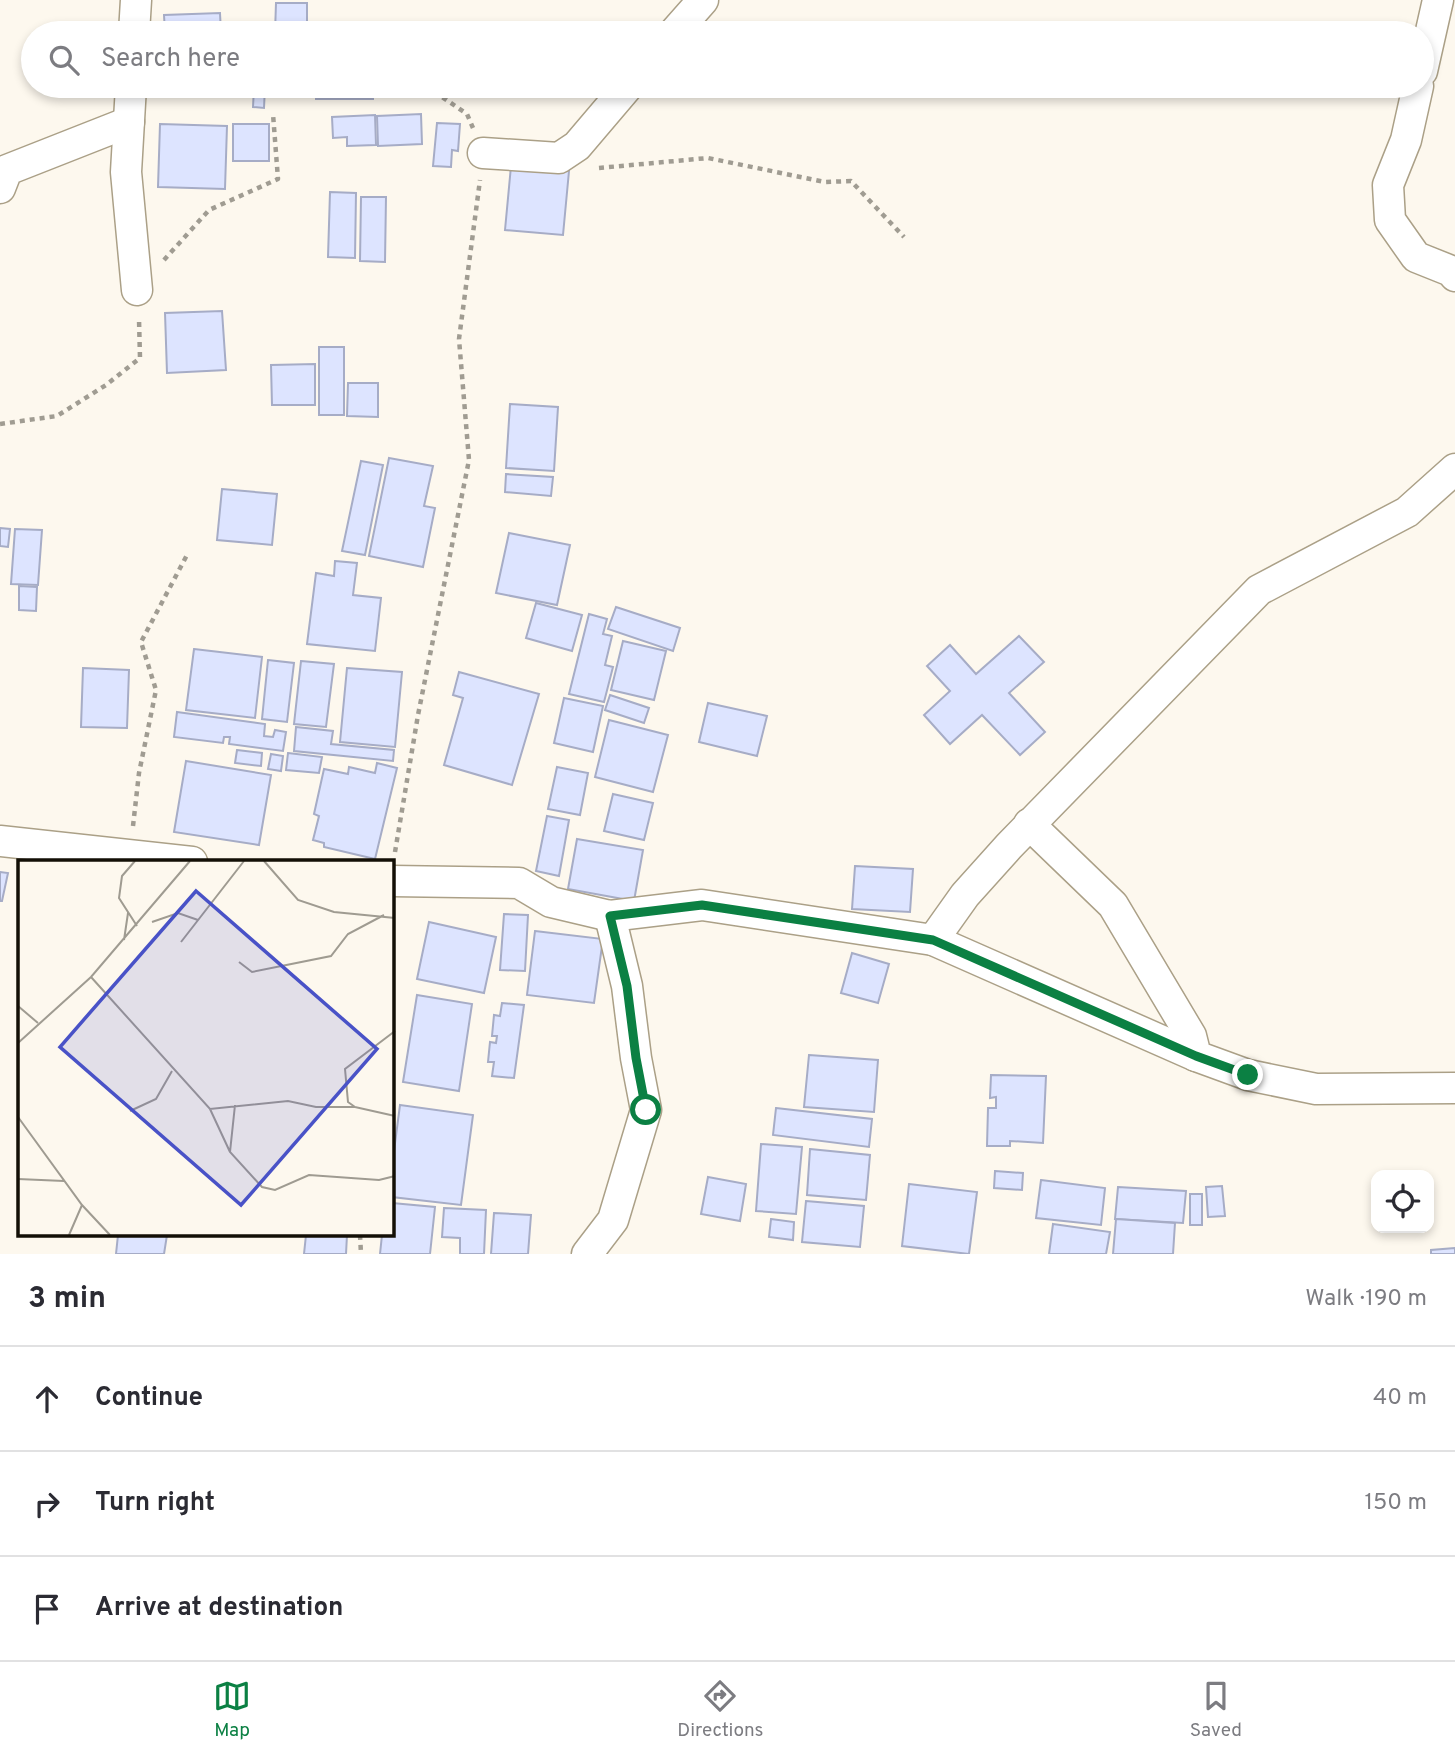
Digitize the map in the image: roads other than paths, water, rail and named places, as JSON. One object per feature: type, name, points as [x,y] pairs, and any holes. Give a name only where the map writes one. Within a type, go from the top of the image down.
[{"type":"street","points":[[135,21],[136,0]]},
{"type":"street","points":[[685,21],[704,0]]},
{"type":"street","points":[[1433,21],[1438,0]]},
{"type":"street","points":[[130,98],[126,172],[137,290]]},
{"type":"street","points":[[483,153],[559,158],[577,146],[618,98]]},
{"type":"street","points":[[1415,98],[1406,140],[1388,184],[1390,220],[1416,257],[1451,271],[1455,276]]},
{"type":"street","points":[[0,188],[7,170],[129,122]]},
{"type":"street","points":[[933,940],[965,895],[1030,824],[1258,590],[1407,512],[1455,469]]},
{"type":"street","points":[[1030,824],[1113,905],[1191,1036],[1196,1056]]},
{"type":"street","points":[[0,841],[174,860]]},
{"type":"street","points":[[394,867],[519,883],[551,902],[610,916],[702,905],[933,940],[1196,1056],[1248,1075],[1316,1089],[1455,1088]]},
{"type":"street","points":[[587,1254],[613,1220],[646,1110],[627,986],[610,916]]}]
